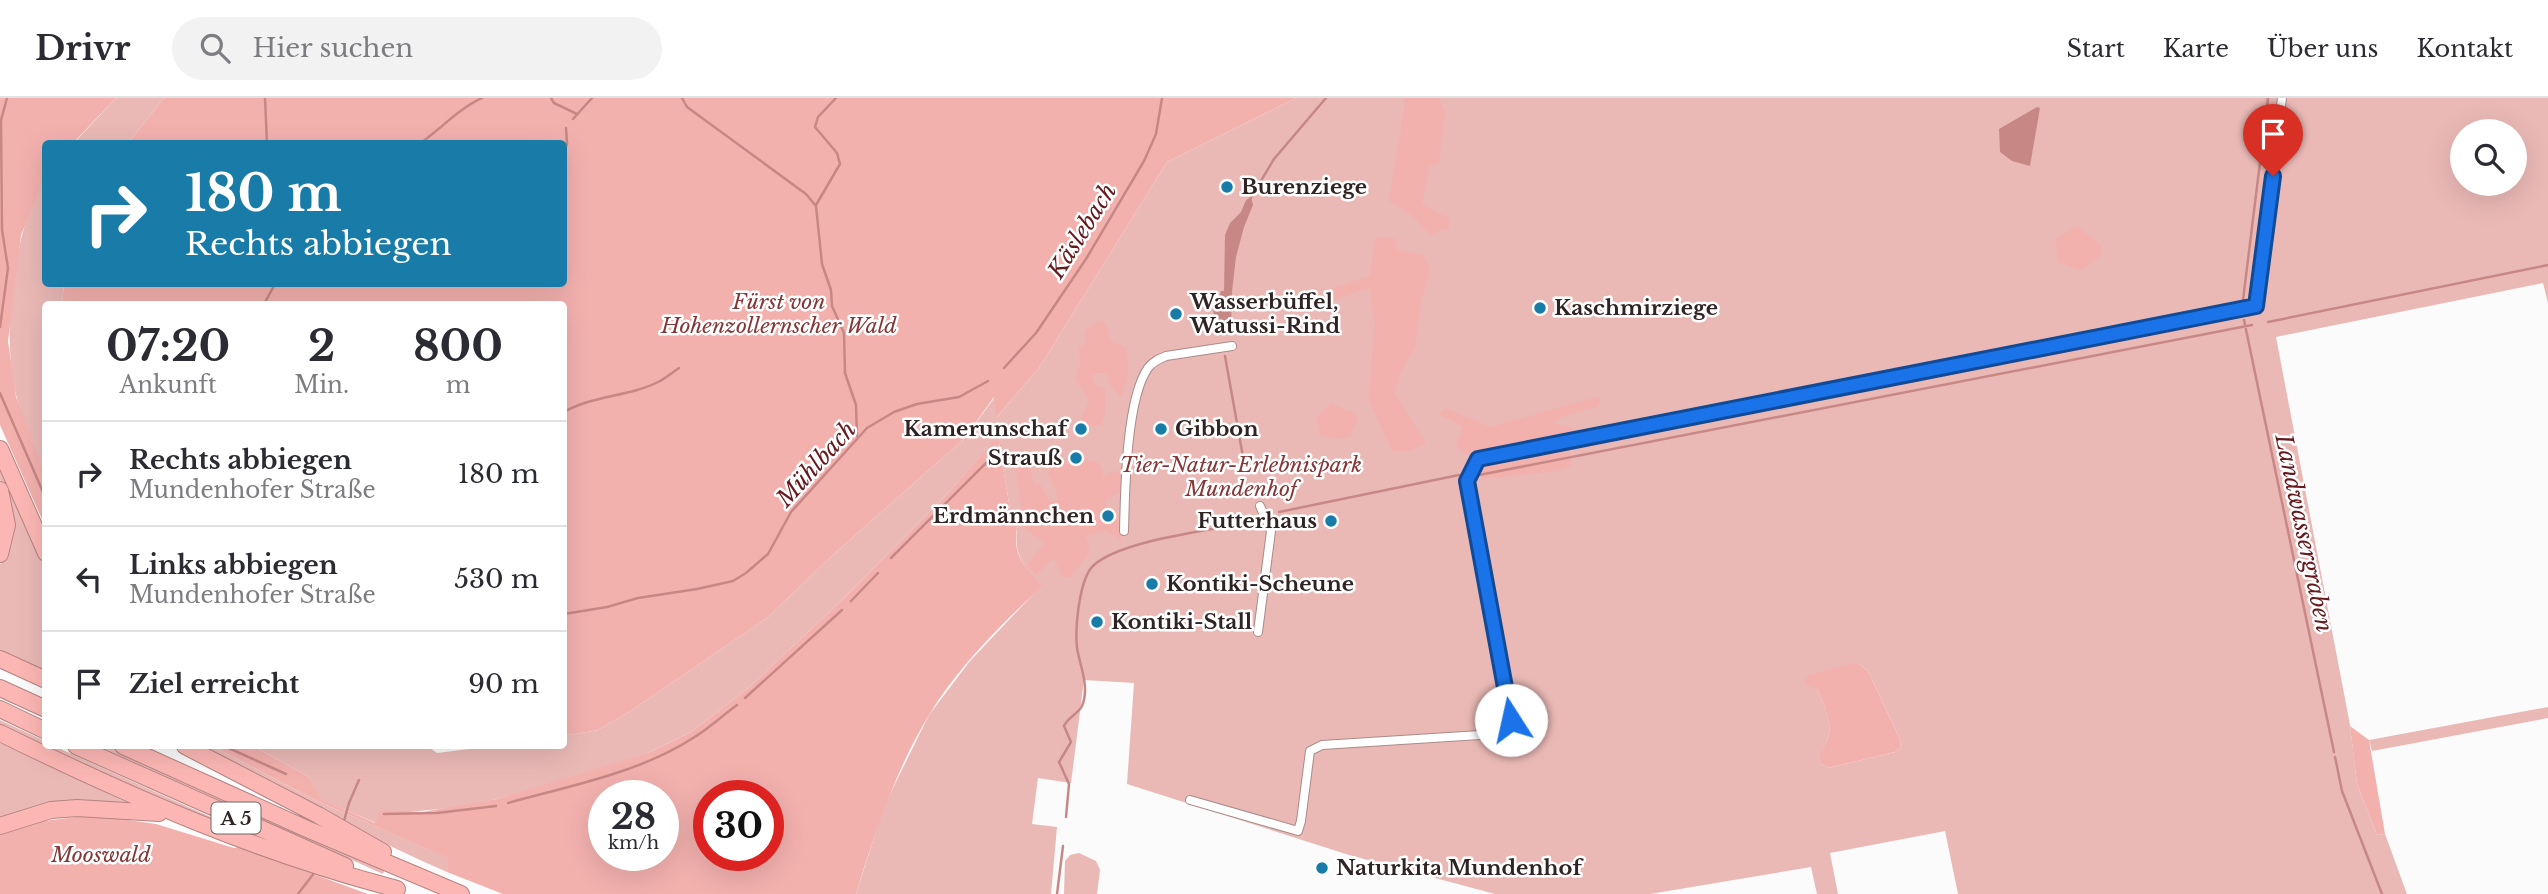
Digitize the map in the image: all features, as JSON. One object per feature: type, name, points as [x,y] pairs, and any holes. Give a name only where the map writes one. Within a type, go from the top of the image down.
[{"type":"highway","points":[[0,449],[42,544]]},
{"type":"highway","points":[[0,490],[7,525],[0,554]]},
{"type":"highway","points":[[0,659],[42,678]]},
{"type":"highway","points":[[0,688],[42,707]]},
{"type":"highway","points":[[0,709],[42,729]]},
{"type":"highway","points":[[0,733],[108,786],[174,814],[280,855],[404,892]]},
{"type":"highway","name":"A 5","points":[[83,749],[404,892]]},
{"type":"highway","name":"A 5","points":[[129,749],[461,894]]},
{"type":"highway","points":[[191,749],[206,755]]},
{"type":"highway","points":[[197,749],[359,838],[433,883]]},
{"type":"highway","points":[[0,826],[51,810],[77,808],[174,814]]},
{"type":"street","points":[[1190,800],[1298,831],[1310,751],[1322,746],[1496,734],[1504,731],[1511,720],[1467,481],[1478,459],[2256,306],[2282,98]]},
{"type":"street","points":[[1124,531],[1128,453],[1138,392],[1147,368],[1166,356],[1232,346]]},
{"type":"street","points":[[1258,632],[1271,531],[1260,506]]},
{"type":"green space","points":[[0,98],[116,98],[76,140],[42,140],[42,183],[21,235],[8,341],[16,397],[42,467],[42,519],[0,425]]},
{"type":"green space","points":[[116,98],[164,98],[130,140],[77,140]]},
{"type":"green space","name":"Fürst von Hohenzollernscher Wald","points":[[164,98],[1296,98],[1167,162],[1039,368],[996,418],[994,397],[963,440],[836,552],[767,618],[629,712],[598,730],[567,735],[567,301],[62,301],[64,287],[567,287],[567,140],[130,140]]},
{"type":"green space","name":"Tier-Natur-Erlebnispark Mundenhof","points":[[1296,98],[2548,98],[2548,303],[2543,283],[2276,337],[2350,725],[2357,784],[2377,835],[2385,834],[2407,894],[1958,894],[1945,831],[1830,853],[1838,894],[1817,894],[1811,867],[1650,894],[1495,894],[1349,855],[1127,784],[1134,683],[1084,680],[1071,783],[1038,778],[1032,824],[1057,827],[1051,894],[856,894],[884,806],[929,715],[970,661],[1041,586],[1020,558],[1018,523],[1010,509],[998,437],[948,493],[845,597],[752,685],[691,732],[650,752],[497,799],[459,807],[409,812],[376,823],[320,799],[309,777],[258,749],[431,749],[437,753],[469,749],[567,749],[567,735],[598,730],[629,712],[767,618],[836,552],[963,440],[995,397],[997,417],[1039,368],[1167,162]],"holes":[[[1859,664],[1868,671],[1899,737],[1901,747],[1895,752],[1828,768],[1821,764],[1821,752],[1828,738],[1829,726],[1817,689]]]},
{"type":"green space","points":[[1403,98],[1439,98],[1445,112],[1439,164],[1429,166],[1422,204],[1449,218],[1449,228],[1430,235],[1414,217],[1389,201],[1405,103]]},
{"type":"green space","points":[[42,182],[42,287],[64,287],[62,301],[42,301],[42,468],[16,395],[10,342],[10,313],[18,253],[34,199]]},
{"type":"green space","points":[[2077,226],[2101,245],[2101,256],[2080,271],[2058,262],[2055,239]]},
{"type":"green space","points":[[1375,238],[1394,238],[1398,250],[1424,255],[1430,269],[1420,307],[1415,347],[1400,374],[1394,392],[1426,443],[1410,451],[1392,451],[1369,401],[1374,323],[1370,288],[1334,300],[1329,289],[1370,276]]},
{"type":"green space","points":[[1100,320],[1105,322],[1111,341],[1125,347],[1128,373],[1121,398],[1109,384],[1107,373],[1096,373],[1092,377],[1095,384],[1105,389],[1105,413],[1101,426],[1089,426],[1081,419],[1089,400],[1075,379],[1080,363],[1079,347],[1087,343],[1084,331]]},
{"type":"green space","points":[[1600,398],[1599,406],[1559,418],[1554,423],[1572,428],[1573,434],[1550,441],[1551,449],[1570,449],[1572,465],[1559,471],[1481,479],[1482,462],[1462,452],[1456,444],[1463,427],[1439,414],[1446,408],[1490,427]]},
{"type":"green space","points":[[1331,403],[1354,413],[1358,420],[1350,437],[1335,439],[1320,435],[1316,417]]},
{"type":"green space","points":[[998,436],[1010,509],[1018,523],[1016,543],[1020,558],[1042,586],[967,663],[929,715],[896,780],[856,894],[503,894],[447,872],[448,858],[317,801],[218,749],[258,749],[309,777],[321,799],[375,823],[381,810],[422,812],[497,799],[650,752],[691,732],[752,685],[845,597],[948,493]]},
{"type":"green space","points":[[1014,456],[1022,456],[1031,469],[1034,483],[1041,485],[1050,501],[1059,500],[1048,473],[1053,459],[1078,468],[1083,459],[1099,463],[1104,472],[1102,477],[1114,470],[1124,477],[1122,491],[1105,501],[1121,522],[1121,540],[1105,531],[1086,536],[1090,551],[1071,577],[1062,578],[1054,558],[1036,575],[1027,565],[1044,543],[1024,528]]},
{"type":"green space","points":[[0,462],[42,555],[42,673],[0,652],[0,565],[5,489],[0,480]]},
{"type":"green space","points":[[1859,664],[1868,671],[1899,737],[1901,747],[1895,752],[1828,768],[1821,764],[1820,756],[1829,733],[1827,713],[1817,689],[1806,685],[1805,680],[1809,675]]},
{"type":"green space","points":[[2548,707],[2548,718],[2372,751],[2369,740]]},
{"type":"green space","points":[[0,720],[42,740],[42,747],[0,728]]},
{"type":"green space","points":[[2350,726],[2369,740],[2385,834],[2377,835],[2357,784]]},
{"type":"green space","points":[[0,743],[130,804],[64,804],[0,818]]},
{"type":"green space","points":[[46,749],[61,749],[264,841],[180,811]]},
{"type":"green space","points":[[105,749],[120,749],[385,867],[383,874]]},
{"type":"green space","points":[[209,749],[218,749],[317,801],[449,858],[447,872],[354,828]]},
{"type":"green space","name":"Mooswald","points":[[93,815],[156,824],[234,848],[240,847],[368,894],[0,894],[0,833],[35,822]]},
{"type":"green space","points":[[1079,853],[1096,861],[1100,870],[1097,894],[1064,894],[1065,861],[1070,855]]},
{"type":"shaded area","points":[[2037,107],[2040,108],[2030,166],[2012,161],[2000,152],[1999,129]]},
{"type":"shaded area","points":[[1251,197],[1253,205],[1236,257],[1231,328],[1222,331],[1214,318],[1213,307],[1218,302],[1221,291],[1224,291],[1225,235],[1230,223]]},
{"type":"waterway","points":[[0,327],[8,268],[2,230],[1,120],[7,98]]},
{"type":"waterway","points":[[265,98],[267,140]]},
{"type":"waterway","points":[[424,140],[465,107],[482,98]]},
{"type":"waterway","points":[[551,98],[554,103],[577,114]]},
{"type":"waterway","points":[[573,119],[592,98]]},
{"type":"waterway","points":[[682,98],[687,107],[806,194],[816,206],[822,264],[831,290],[832,306],[844,333],[845,373],[856,405],[857,436]]},
{"type":"waterway","points":[[816,205],[840,164],[837,153],[815,127],[818,117],[836,98]]},
{"type":"waterway","name":"Käslebach","points":[[1004,368],[1036,333],[1086,259],[1144,161],[1156,134],[1162,98]]},
{"type":"waterway","points":[[1250,199],[1274,159],[1326,98]]},
{"type":"waterway","name":"Landwassergraben","points":[[2243,300],[2268,98]]},
{"type":"waterway","points":[[566,128],[567,140]]},
{"type":"waterway","points":[[2268,322],[2548,265]]},
{"type":"waterway","points":[[266,301],[273,287]]},
{"type":"waterway","name":"Landwassergraben","points":[[2244,320],[2334,752]]},
{"type":"waterway","points":[[1479,475],[2252,325]]},
{"type":"waterway","points":[[1225,356],[1243,457]]},
{"type":"waterway","points":[[567,410],[587,402],[648,386],[679,368]]},
{"type":"waterway","name":"Mühlbach","points":[[567,614],[733,581],[768,554],[791,512],[867,428],[894,412],[917,404],[959,397],[988,381]]},
{"type":"waterway","points":[[0,393],[42,490]]},
{"type":"waterway","points":[[891,558],[987,462]]},
{"type":"waterway","points":[[1279,512],[1459,475]]},
{"type":"waterway","points":[[1066,817],[1069,784],[1059,762],[1071,742],[1064,726],[1080,709],[1084,699],[1085,684],[1077,648],[1077,628],[1079,604],[1089,571],[1094,565],[1118,551],[1217,528]]},
{"type":"waterway","points":[[851,601],[878,573]]},
{"type":"waterway","points":[[745,698],[842,610]]},
{"type":"waterway","points":[[508,803],[650,761],[699,734],[737,705]]},
{"type":"waterway","points":[[231,749],[286,774]]},
{"type":"waterway","name":"Landwassergraben","points":[[2335,757],[2342,791],[2382,894]]},
{"type":"waterway","name":"Mühlbach","points":[[344,821],[359,780]]},
{"type":"waterway","points":[[384,814],[437,813],[496,806]]},
{"type":"waterway","points":[[1057,894],[1063,846]]},
{"type":"waterway","name":"Mühlbach","points":[[298,894],[314,873]]},
{"type":"place","name":"Burenziege","points":[[1227,187]]},
{"type":"place","name":"Kaschmirziege","points":[[1540,308]]},
{"type":"place","name":"Wasserbüffel, Watussi-Rind","points":[[1176,314]]},
{"type":"place","name":"Kamerunschaf","points":[[1081,429]]},
{"type":"place","name":"Gibbon","points":[[1161,429]]},
{"type":"place","name":"Strauß","points":[[1076,458]]},
{"type":"place","name":"Erdmännchen","points":[[1108,516]]},
{"type":"place","name":"Futterhaus","points":[[1331,521]]},
{"type":"place","name":"Kontiki-Scheune","points":[[1152,584]]},
{"type":"place","name":"Kontiki-Stall","points":[[1097,622]]},
{"type":"place","name":"Naturkita Mundenhof","points":[[1322,868]]},
{"type":"route","points":[[1511,720],[1467,481],[1478,459],[2256,306],[2273,176]]}]
